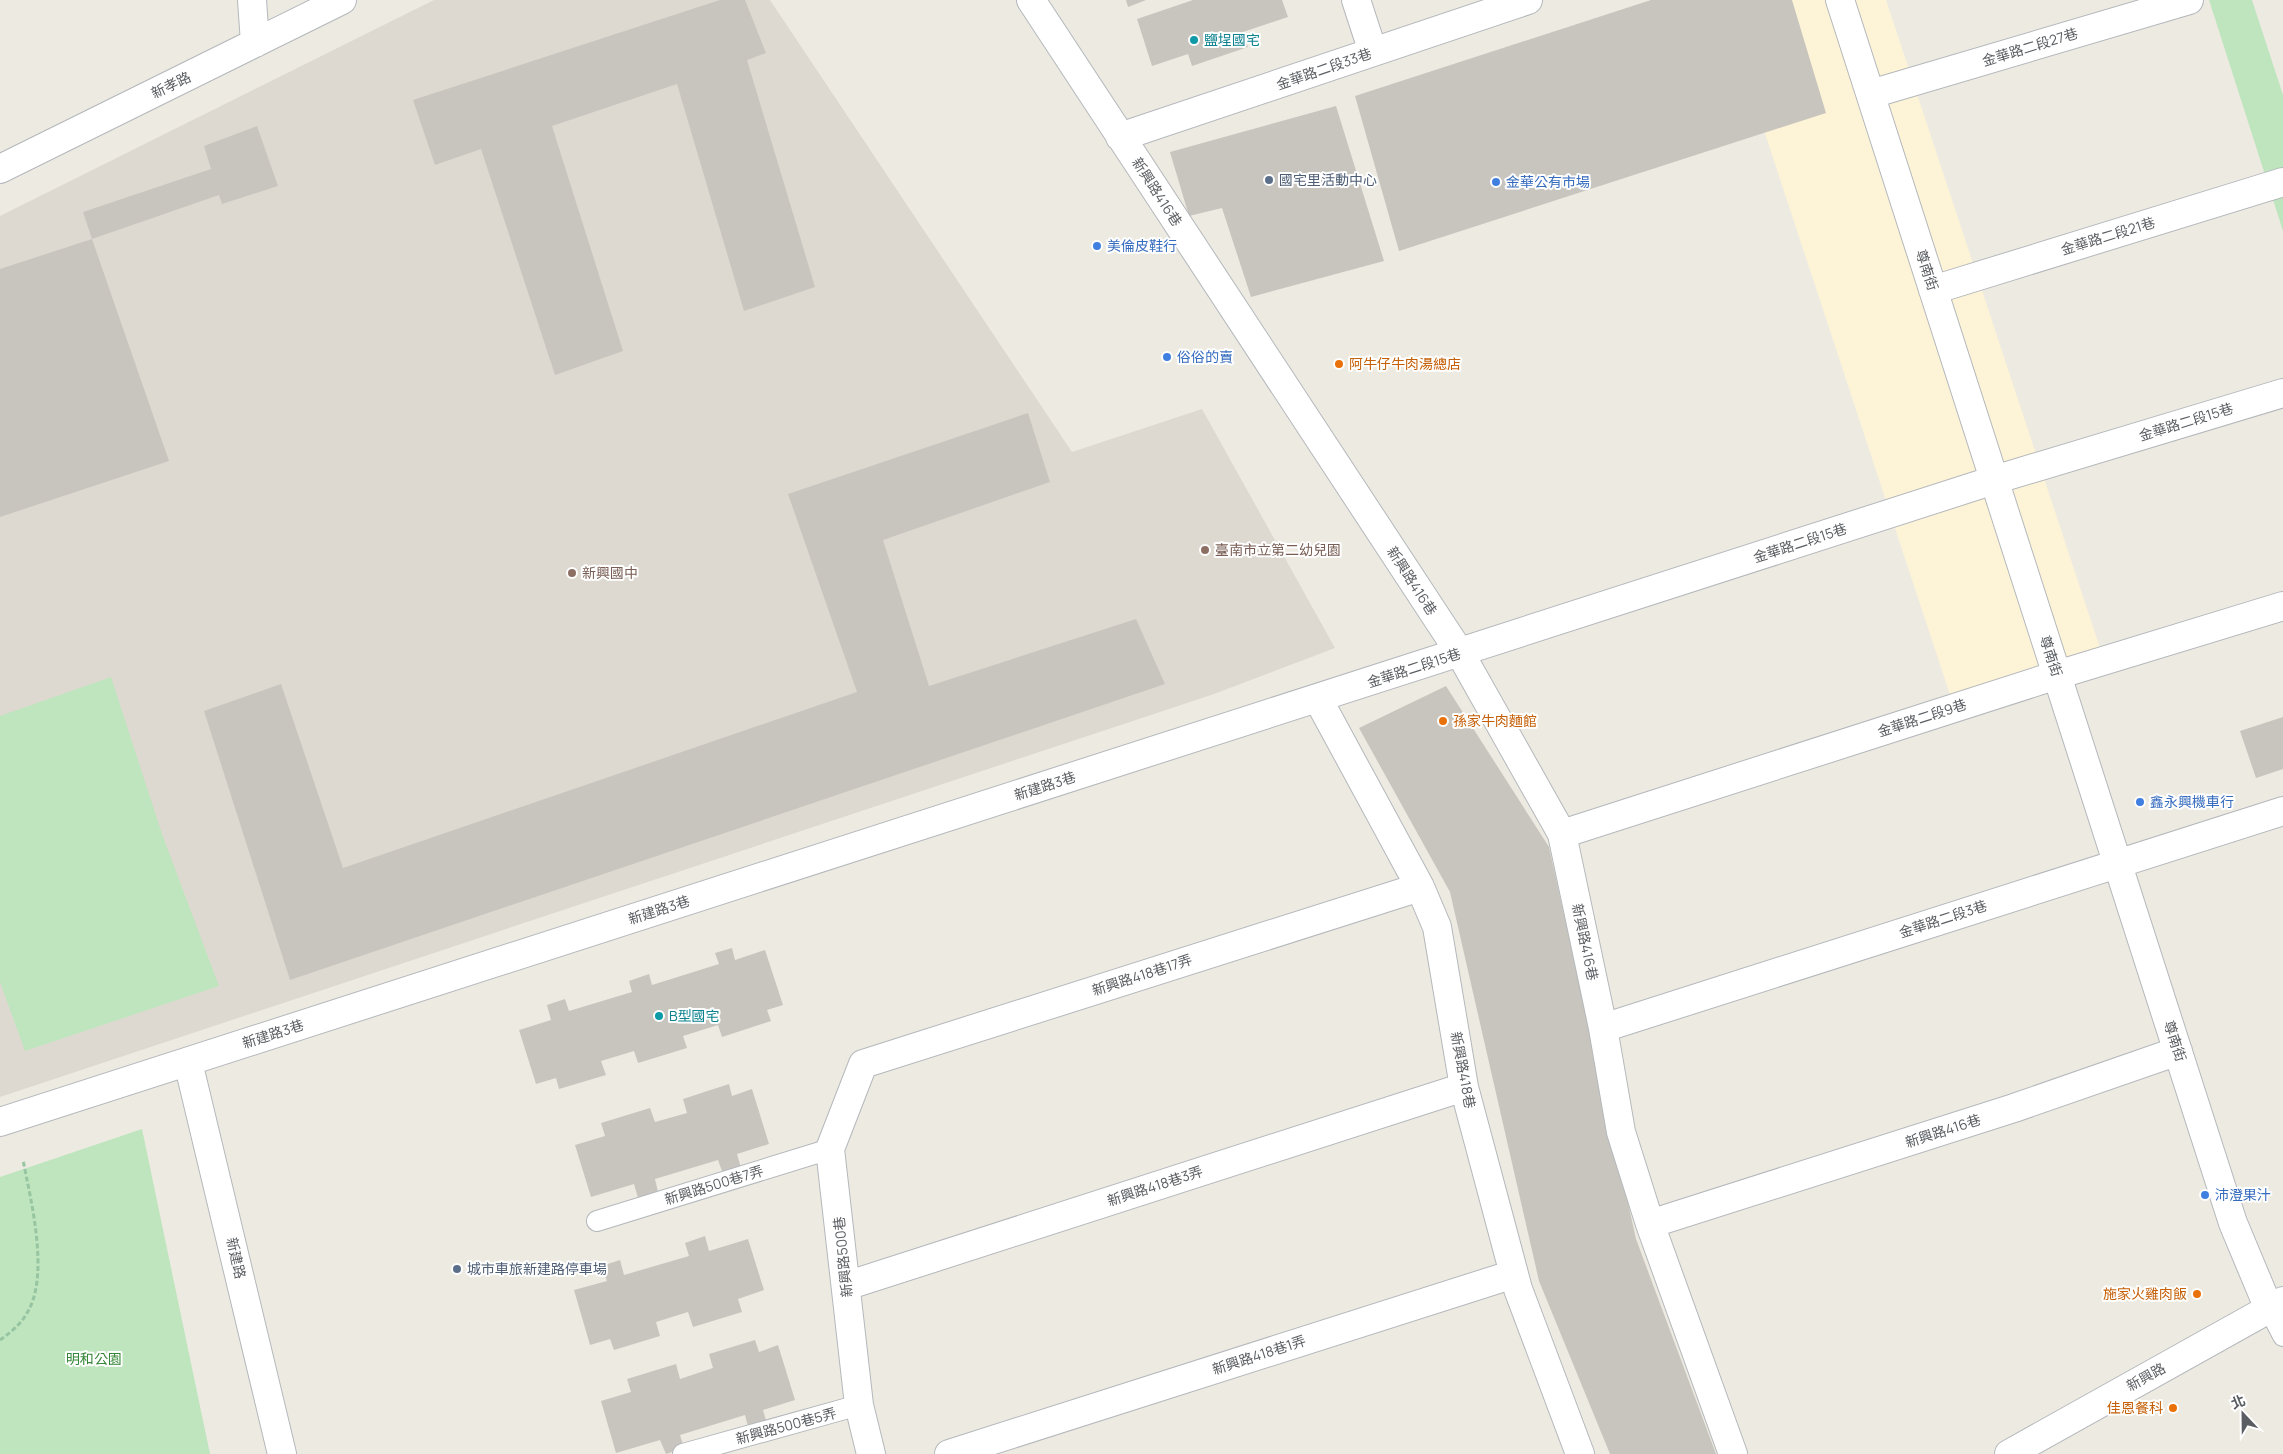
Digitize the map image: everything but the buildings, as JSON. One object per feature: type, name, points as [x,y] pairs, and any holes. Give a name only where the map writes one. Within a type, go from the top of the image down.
[{"type":"street","points":[[252,0],[255,43]]},
{"type":"street","name":"新孝路","points":[[0,168],[342,0]]},
{"type":"street","name":"新興路416巷","points":[[1031,0],[1460,653],[1562,834],[1603,1028],[1621,1132],[1650,1224],[1733,1454]]},
{"type":"street","points":[[1356,0],[1373,52]]},
{"type":"street","name":"金華路二段33巷","points":[[1120,137],[1528,0]]},
{"type":"street","name":"尊南街","points":[[1840,0],[2233,1223],[2276,1305]]},
{"type":"street","name":"金華路二段27巷","points":[[1871,94],[2189,0]]},
{"type":"street","name":"金華路二段21巷","points":[[1934,290],[2283,182]]},
{"type":"street","name":"金華路二段15巷","points":[[1318,699],[1994,480],[2283,393]]},
{"type":"street","name":"金華路二段9巷","points":[[1562,834],[2057,675],[2283,606]]},
{"type":"street","name":"新興路418巷","points":[[1318,699],[1420,887],[1437,927],[1464,1087],[1514,1274],[1580,1454]]},
{"type":"street","name":"新建路3巷","points":[[0,1122],[1318,699]]},
{"type":"street","name":"金華路二段3巷","points":[[1603,1028],[2117,862],[2283,811]]},
{"type":"street","name":"新興路418巷17弄","points":[[863,1064],[1420,887]]},
{"type":"street","name":"新興路416巷","points":[[1650,1224],[2014,1108],[2178,1051]]},
{"type":"street","name":"新建路","points":[[188,1062],[282,1454]]},
{"type":"street","name":"新興路500巷","points":[[863,1064],[830,1149],[859,1405],[871,1454]]},
{"type":"street","name":"新興路418巷3弄","points":[[846,1286],[1464,1087]]},
{"type":"street","name":"新興路418巷1弄","points":[[949,1454],[1007,1445],[1514,1274]]},
{"type":"street","name":"新興路","points":[[2009,1454],[2276,1305]]},
{"type":"lane","name":"新興路500巷7弄","points":[[597,1221],[830,1149]]},
{"type":"lane","points":[[2276,1305],[2283,1336]]},
{"type":"lane","name":"新興路500巷5弄","points":[[683,1454],[859,1405]]},
{"type":"path","points":[[0,1340],[11,1333],[28,1313],[36,1288],[38,1258],[36,1232],[23,1160]]},
{"type":"shaded area","name":"新興國中","points":[[434,0],[770,0],[1072,452],[1202,409],[1335,648],[1214,694],[0,1097],[0,216]]},
{"type":"shaded area","points":[[1721,0],[1886,0],[2103,657],[1954,707]]},
{"type":"green space","points":[[2209,0],[2252,0],[2283,95],[2283,231]]},
{"type":"green space","points":[[111,677],[162,834],[219,986],[25,1051],[0,982],[0,716]]},
{"type":"green space","name":"明和公園","points":[[142,1129],[210,1454],[0,1454],[0,1177]]},
{"type":"place","name":"鹽埕國宅","points":[[1194,40]]},
{"type":"place","name":"國宅里活動中心","points":[[1269,180]]},
{"type":"place","name":"金華公有市場","points":[[1496,182]]},
{"type":"place","name":"美倫皮鞋行","points":[[1097,246]]},
{"type":"place","name":"俗俗的賣","points":[[1167,357]]},
{"type":"place","name":"阿牛仔牛肉湯總店","points":[[1339,364]]},
{"type":"place","name":"臺南市立第二幼兒園","points":[[1205,550]]},
{"type":"place","name":"新興國中","points":[[572,573]]},
{"type":"place","name":"孫家牛肉麵館","points":[[1443,721]]},
{"type":"place","name":"鑫永興機車行","points":[[2140,802]]},
{"type":"place","name":"B型國宅","points":[[659,1016]]},
{"type":"place","name":"沛澄果汁","points":[[2205,1195]]},
{"type":"place","name":"城市車旅新建路停車場","points":[[457,1269]]},
{"type":"place","name":"施家火雞肉飯","points":[[2197,1294]]},
{"type":"place","name":"佳恩餐科","points":[[2173,1408]]}]
